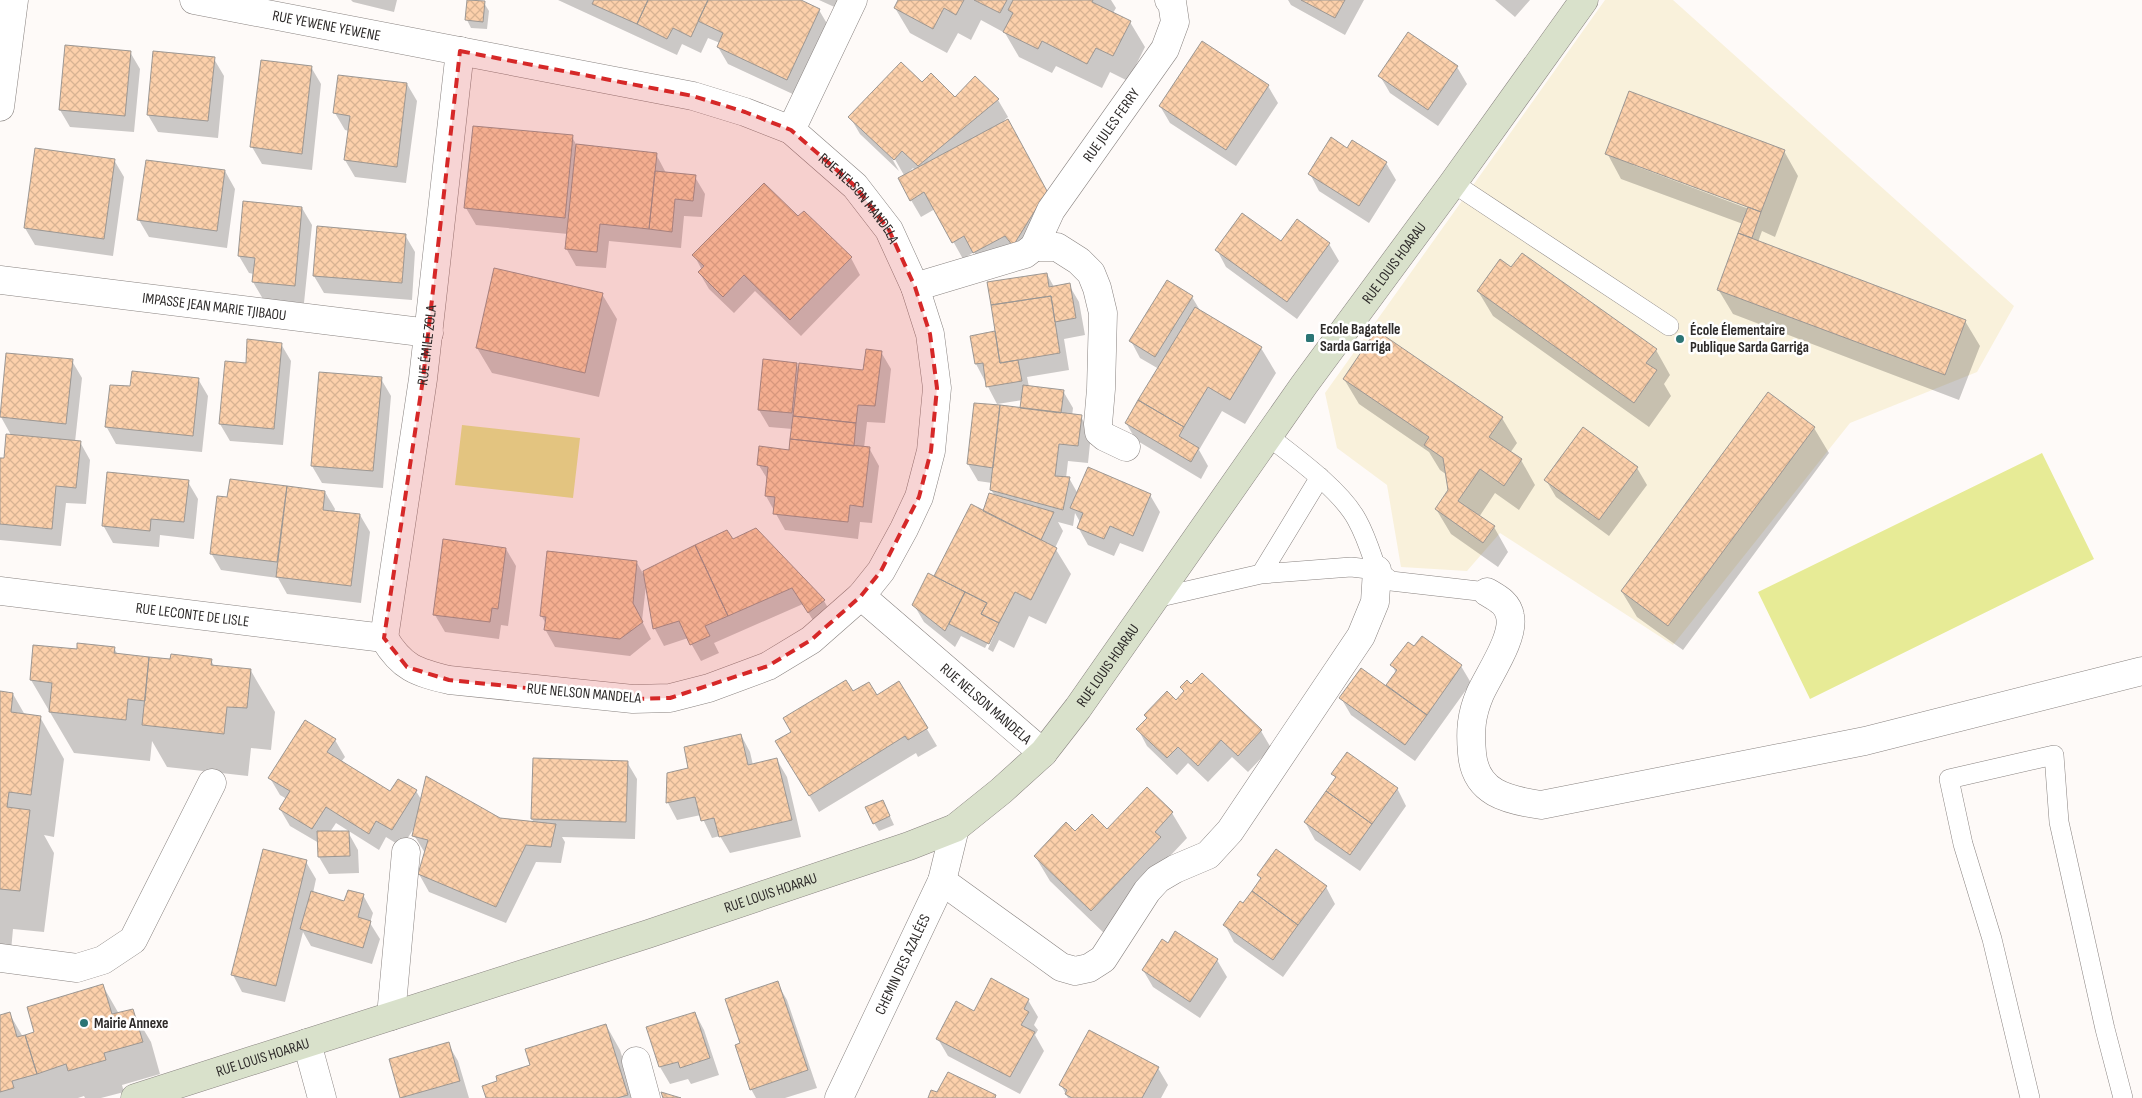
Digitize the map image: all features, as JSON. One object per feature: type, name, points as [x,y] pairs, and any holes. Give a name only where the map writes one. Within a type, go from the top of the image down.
[{"type":"main road","name":"RUE LOUIS HOARAU","points":[[136,1098],[657,931],[900,849],[955,828],[1001,791],[1043,753],[1078,708],[1304,385],[1453,183],[1584,0]]},
{"type":"street","points":[[0,107],[14,0]]},
{"type":"street","name":"RUE YEWENE YEWENE","points":[[194,0],[460,51]]},
{"type":"street","points":[[791,130],[853,0]]},
{"type":"street","name":"RUE JULES FERRY","points":[[1034,247],[1051,210],[1165,49],[1175,22],[1172,2],[1169,0]]},
{"type":"street","name":"RUE NELSON MANDELA","points":[[384,638],[407,667],[423,674],[448,680],[633,699],[670,698],[708,688],[768,666],[811,640],[861,596],[881,571],[904,529],[918,496],[931,451],[937,388],[930,334],[915,287],[889,230],[855,186],[791,130],[745,112],[693,96],[460,51]]},
{"type":"street","name":"RUE ÉMILE ZOLA","points":[[384,638],[429,332],[460,51]]},
{"type":"street","points":[[915,287],[1025,254],[1034,247],[1058,247],[1079,260],[1091,272],[1103,313],[1099,432],[1105,438],[1126,447]]},
{"type":"street","name":"IMPASSE JEAN MARIE TJIBAOU","points":[[0,280],[429,332]]},
{"type":"street","points":[[942,880],[1061,967],[1075,971],[1089,968],[1103,959],[1147,891],[1158,879],[1175,869],[1208,855],[1230,830],[1361,636],[1375,602],[1377,570]]},
{"type":"street","name":"RUE LECONTE DE LISLE","points":[[0,591],[384,638]]},
{"type":"street","points":[[1487,592],[1504,602],[1510,616],[1510,633],[1480,695],[1470,729],[1472,762],[1484,786],[1513,800],[1541,805],[1865,741],[2142,671]]},
{"type":"street","name":"RUE NELSON MANDELA","points":[[861,596],[1043,753]]},
{"type":"street","points":[[0,958],[77,968],[103,960],[134,940],[212,783]]},
{"type":"street","name":"CHEMIN DES AZALÉES","points":[[839,1098],[942,880],[955,828]]},
{"type":"street","points":[[390,1016],[406,852]]},
{"type":"street","points":[[307,1043],[322,1098]]},
{"type":"street","points":[[636,1062],[646,1098]]},
{"type":"lane","points":[[1453,183],[1669,326]]},
{"type":"lane","points":[[1268,436],[1320,477],[1356,518],[1377,570]]},
{"type":"lane","points":[[1261,574],[1320,477]]},
{"type":"lane","points":[[1156,598],[1261,574],[1351,567],[1377,570],[1391,581],[1487,592]]},
{"type":"lane","points":[[2030,1098],[1992,939],[1963,844],[1949,778],[2054,755],[2059,822],[2105,1029],[2123,1098]]},
{"type":"highlighted area","points":[[460,51],[693,96],[745,112],[791,130],[855,186],[889,230],[915,287],[930,334],[937,388],[931,451],[919,497],[881,571],[861,596],[811,640],[768,666],[670,698],[633,699],[449,680],[407,667],[384,638],[423,379]]},
{"type":"shaded area","name":"École Élementaire Publique Sarda Garriga","points":[[1605,0],[1673,0],[2014,306],[1977,372],[1850,423],[1673,645],[1500,533],[1467,571],[1401,567],[1387,485],[1337,448],[1325,393]]},
{"type":"green space","points":[[462,425],[580,438],[573,498],[455,485]]},
{"type":"green space","points":[[2042,453],[2094,559],[1810,699],[1758,592]]},
{"type":"building","points":[[467,0],[485,1],[483,22],[465,20]]},
{"type":"building","points":[[594,0],[648,0],[637,24],[592,4]]},
{"type":"building","points":[[648,0],[708,0],[691,37],[673,28],[667,39],[637,24]]},
{"type":"building","points":[[708,0],[801,0],[820,9],[787,80],[717,47],[723,33],[698,21]]},
{"type":"building","points":[[898,0],[964,0],[956,15],[944,8],[933,29],[894,8]]},
{"type":"building","points":[[974,0],[1007,0],[1000,13]]},
{"type":"building","points":[[1013,0],[1093,0],[1092,2],[1131,21],[1113,56],[1096,48],[1087,64],[1042,41],[1038,49],[1003,32],[1013,13],[1008,10]]},
{"type":"building","points":[[1301,0],[1345,0],[1335,18]]},
{"type":"building","points":[[1408,32],[1458,66],[1428,110],[1378,76]]},
{"type":"building","points":[[1202,41],[1269,85],[1226,150],[1159,106]]},
{"type":"building","points":[[65,45],[131,51],[125,116],[59,110]]},
{"type":"building","points":[[153,51],[215,57],[208,121],[147,115]]},
{"type":"building","points":[[261,60],[312,66],[302,154],[250,147]]},
{"type":"building","points":[[901,62],[922,82],[931,73],[955,97],[975,76],[999,99],[918,166],[902,151],[894,160],[848,117]]},
{"type":"building","points":[[338,75],[407,83],[397,167],[344,160],[350,116],[333,113]]},
{"type":"building","points":[[1629,91],[1785,150],[1761,212],[1605,154]]},
{"type":"building","points":[[1008,119],[1047,191],[1013,246],[1005,236],[973,253],[964,236],[952,243],[924,192],[910,201],[898,178]]},
{"type":"building","points":[[473,126],[573,135],[565,218],[464,208]]},
{"type":"building","points":[[1331,137],[1347,148],[1352,140],[1387,162],[1359,206],[1308,174]]},
{"type":"building","points":[[576,144],[657,153],[649,229],[600,224],[597,252],[565,249]]},
{"type":"building","points":[[35,148],[115,159],[104,239],[24,228]]},
{"type":"building","points":[[146,160],[225,170],[217,231],[137,220]]},
{"type":"building","points":[[655,171],[696,175],[693,201],[675,199],[672,232],[649,229]]},
{"type":"building","points":[[764,183],[798,216],[804,211],[852,257],[790,320],[744,275],[723,297],[698,272],[704,266],[692,255]]},
{"type":"building","points":[[243,201],[302,207],[295,286],[252,282],[255,258],[238,256]]},
{"type":"building","points":[[1748,207],[1761,212],[1752,238],[1738,233]]},
{"type":"building","points":[[1242,213],[1281,241],[1297,219],[1330,243],[1287,302],[1215,250]]},
{"type":"building","points":[[317,226],[406,234],[402,283],[313,276]]},
{"type":"building","points":[[1738,233],[1966,320],[1945,375],[1717,290]]},
{"type":"building","points":[[1522,253],[1657,349],[1646,363],[1657,370],[1634,403],[1477,291],[1500,259],[1511,267]]},
{"type":"building","points":[[494,268],[603,293],[585,373],[476,348]]},
{"type":"building","points":[[1047,273],[1049,287],[1070,283],[1076,318],[1055,322],[1051,296],[991,305],[987,282]]},
{"type":"building","points":[[1167,280],[1193,296],[1155,357],[1129,341]]},
{"type":"building","points":[[1051,296],[1060,353],[1000,363],[991,305]]},
{"type":"building","points":[[1195,307],[1262,347],[1230,400],[1208,387],[1184,427],[1138,400]]},
{"type":"building","points":[[1376,330],[1503,417],[1489,437],[1522,459],[1504,486],[1480,469],[1458,501],[1495,526],[1483,543],[1435,509],[1448,490],[1443,458],[1424,445],[1429,437],[1343,379]]},
{"type":"building","points":[[995,331],[1000,363],[1018,360],[1022,381],[986,387],[983,363],[975,364],[970,336]]},
{"type":"building","points":[[247,339],[282,343],[274,429],[219,424],[225,361],[246,363]]},
{"type":"building","points":[[866,349],[882,351],[875,406],[858,405],[856,423],[793,416],[799,363],[863,370]]},
{"type":"building","points":[[6,353],[73,359],[66,424],[0,417]]},
{"type":"building","points":[[763,359],[797,363],[792,413],[758,410]]},
{"type":"building","points":[[132,371],[199,378],[193,436],[105,427],[110,385],[130,386]]},
{"type":"building","points":[[319,372],[382,377],[373,471],[311,466]]},
{"type":"building","points":[[1023,385],[1064,390],[1061,413],[1020,408]]},
{"type":"building","points":[[1768,392],[1815,427],[1668,626],[1621,591]]},
{"type":"building","points":[[1138,400],[1184,427],[1179,436],[1199,448],[1191,462],[1125,423]]},
{"type":"building","points":[[974,403],[1000,405],[993,468],[967,464]]},
{"type":"building","points":[[1000,405],[1082,415],[1078,446],[1059,444],[1055,476],[1070,477],[1063,510],[990,490]]},
{"type":"building","points":[[793,416],[856,423],[854,446],[790,439]]},
{"type":"building","points":[[1583,427],[1638,467],[1599,520],[1544,480]]},
{"type":"building","points":[[6,434],[81,441],[76,488],[56,486],[52,529],[0,524],[0,458],[4,458]]},
{"type":"building","points":[[790,439],[870,447],[863,507],[850,505],[848,522],[773,514],[775,497],[765,496],[768,467],[757,465],[759,446],[789,450]]},
{"type":"building","points":[[1088,467],[1151,494],[1133,536],[1110,526],[1104,539],[1077,528],[1083,513],[1070,508]]},
{"type":"building","points":[[107,472],[189,480],[184,522],[151,519],[150,531],[102,526]]},
{"type":"building","points":[[230,479],[287,486],[277,562],[210,554],[217,496],[227,497]]},
{"type":"building","points":[[287,486],[325,491],[323,510],[360,514],[351,586],[276,577]]},
{"type":"building","points":[[989,493],[1054,512],[1041,540],[983,511]]},
{"type":"building","points":[[971,504],[1057,548],[1031,600],[1015,592],[999,623],[981,614],[987,603],[934,576]]},
{"type":"building","points":[[756,528],[825,600],[808,613],[792,588],[728,616],[695,545],[727,530],[733,539]]},
{"type":"building","points":[[443,539],[506,548],[498,609],[492,608],[490,622],[433,615]]},
{"type":"building","points":[[695,545],[728,616],[705,626],[710,636],[690,645],[679,621],[653,629],[643,571]]},
{"type":"building","points":[[547,551],[637,561],[633,603],[643,622],[620,639],[544,630],[546,617],[540,616]]},
{"type":"building","points":[[928,573],[965,592],[945,631],[912,605]]},
{"type":"building","points":[[965,592],[987,603],[981,614],[999,623],[989,644],[949,624]]},
{"type":"building","points":[[1422,636],[1462,665],[1427,715],[1386,685],[1397,670],[1390,665],[1408,642],[1414,646]]},
{"type":"building","points":[[77,643],[115,647],[114,653],[149,657],[145,701],[128,699],[126,720],[49,712],[52,683],[30,680],[33,645],[77,649]]},
{"type":"building","points":[[171,654],[212,659],[211,665],[251,669],[247,708],[227,707],[224,734],[142,725],[149,657],[170,659]]},
{"type":"building","points":[[1361,668],[1427,715],[1405,745],[1339,698]]},
{"type":"building","points":[[1202,673],[1262,730],[1238,756],[1221,740],[1198,766],[1178,747],[1167,758],[1136,729],[1147,718],[1144,715],[1167,691],[1176,700],[1184,691],[1180,687],[1187,680],[1191,684]]},
{"type":"building","points":[[846,680],[853,691],[869,682],[877,695],[899,681],[928,728],[908,740],[905,736],[809,796],[775,741],[791,732],[783,718]]},
{"type":"building","points":[[0,691],[13,693],[11,712],[41,716],[31,795],[9,792],[7,807],[30,810],[20,891],[0,889]]},
{"type":"building","points":[[305,720],[336,739],[327,752],[390,791],[398,779],[417,790],[392,830],[376,821],[369,834],[326,807],[312,829],[279,809],[290,791],[268,778]]},
{"type":"building","points":[[741,734],[748,765],[777,758],[792,820],[719,837],[714,818],[701,821],[695,797],[666,803],[667,773],[688,768],[684,747]]},
{"type":"building","points":[[1347,752],[1398,788],[1372,824],[1326,791],[1336,777],[1331,774]]},
{"type":"building","points":[[533,758],[628,761],[626,822],[531,819]]},
{"type":"building","points":[[426,776],[500,818],[556,824],[551,847],[526,845],[496,907],[418,874],[428,840],[412,836]]},
{"type":"building","points":[[1147,787],[1173,812],[1155,832],[1161,837],[1091,911],[1034,856],[1066,822],[1075,831],[1092,814],[1107,829]]},
{"type":"building","points":[[1326,791],[1372,824],[1350,855],[1304,822]]},
{"type":"building","points":[[883,800],[890,816],[873,824],[865,807]]},
{"type":"building","points":[[317,831],[349,831],[350,856],[318,857]]},
{"type":"building","points":[[263,849],[307,860],[276,986],[231,975]]},
{"type":"building","points":[[1276,849],[1327,886],[1298,925],[1252,891],[1261,878],[1257,875]]},
{"type":"building","points":[[348,890],[364,894],[358,917],[371,921],[363,948],[300,929],[311,891],[344,901]]},
{"type":"building","points":[[1252,891],[1298,925],[1273,960],[1223,925],[1240,901],[1243,903]]},
{"type":"building","points":[[1175,931],[1218,959],[1190,1002],[1142,970],[1162,939],[1168,943]]},
{"type":"building","points":[[991,978],[1029,999],[1024,1009],[1029,1012],[1021,1025],[1035,1032],[1010,1077],[936,1039],[956,1001],[974,1011]]},
{"type":"building","points":[[778,981],[808,1070],[750,1090],[735,1045],[740,1043],[725,999]]},
{"type":"building","name":"Mairie Annexe","points":[[103,984],[112,1014],[133,1009],[143,1042],[104,1053],[106,1060],[68,1071],[66,1064],[37,1074],[25,1035],[34,1032],[27,1007]]},
{"type":"building","points":[[10,1012],[17,1037],[25,1035],[37,1074],[12,1081],[14,1088],[0,1092],[0,1015]]},
{"type":"building","points":[[695,1012],[710,1058],[680,1068],[678,1062],[659,1067],[646,1027]]},
{"type":"building","points":[[606,1024],[628,1095],[617,1098],[486,1098],[482,1086],[497,1081],[496,1076],[530,1065],[525,1049]]},
{"type":"building","points":[[1089,1030],[1159,1067],[1142,1098],[1072,1098],[1065,1094],[1067,1090],[1059,1085]]},
{"type":"building","points":[[449,1042],[460,1081],[400,1098],[389,1059]]},
{"type":"building","points":[[948,1072],[996,1095],[995,1098],[928,1098],[931,1090],[937,1092]]},
{"type":"building","points":[[661,1092],[681,1098],[663,1098]]},
{"type":"place","name":"Ecole Bagatelle Sarda Garriga","points":[[1310,338]]},
{"type":"place","name":"École Élementaire Publique Sarda Garriga","points":[[1680,339]]},
{"type":"place","name":"Mairie Annexe","points":[[84,1023]]}]
